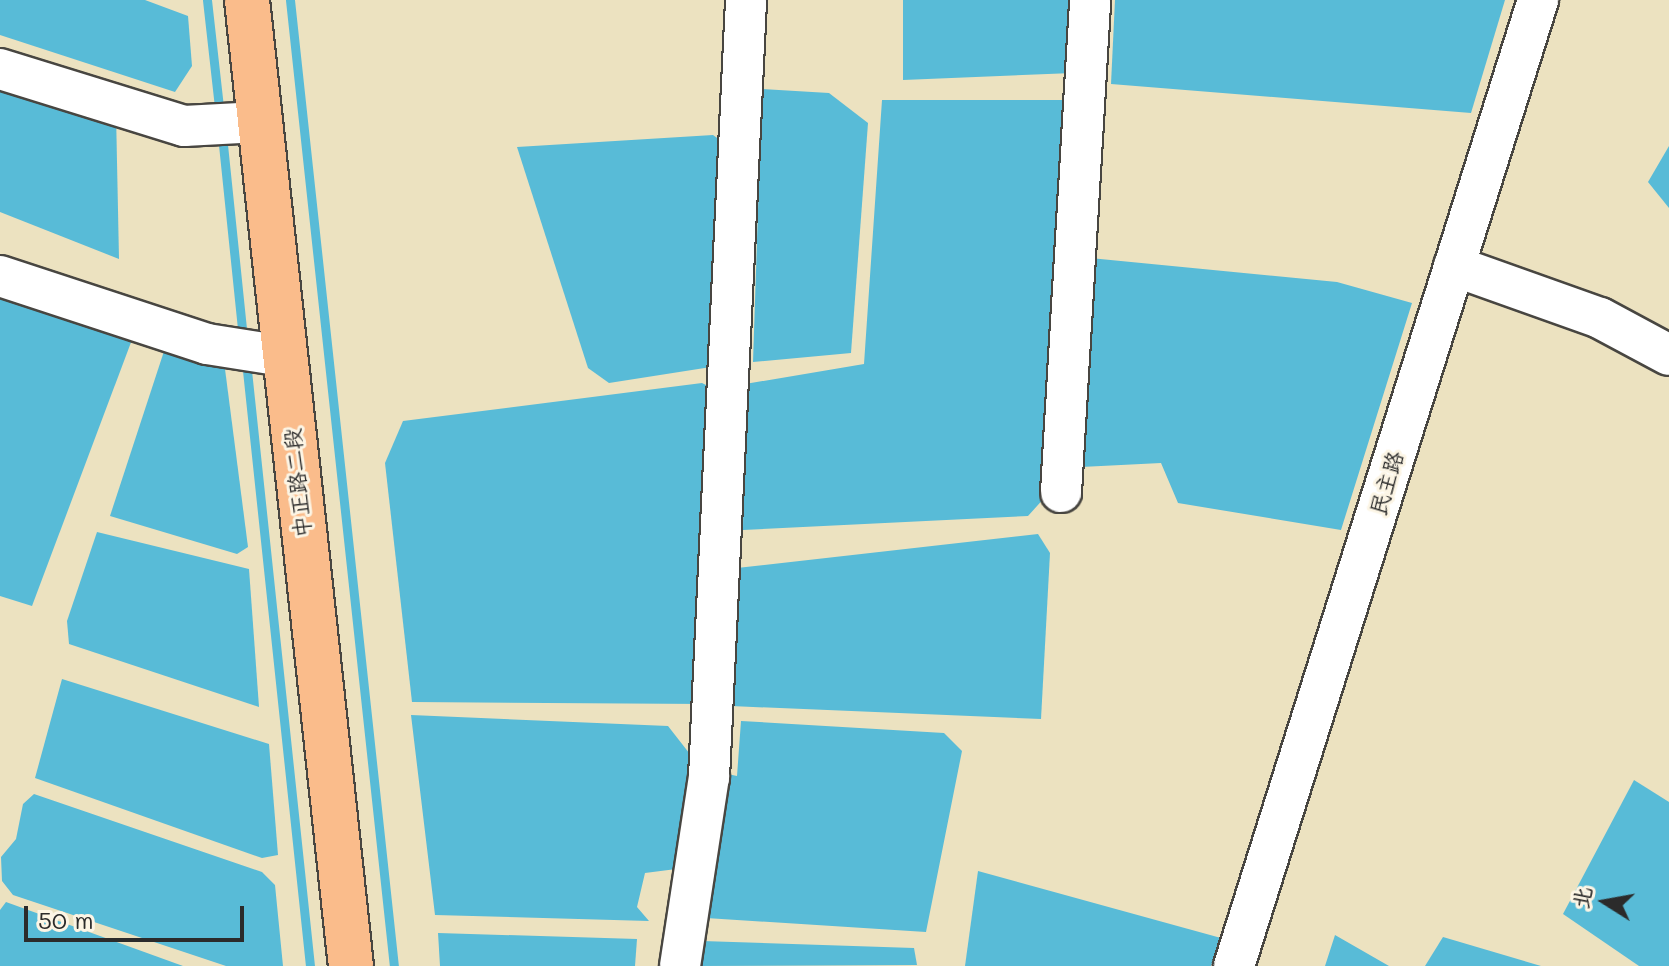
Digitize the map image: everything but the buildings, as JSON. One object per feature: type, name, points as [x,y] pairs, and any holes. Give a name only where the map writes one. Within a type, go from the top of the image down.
[{"type":"main road","name":"中正路二段","points":[[247,0],[351,966]]},
{"type":"street","points":[[680,966],[709,777],[746,0]]},
{"type":"street","points":[[1061,492],[1090,0]]},
{"type":"street","name":"民主路","points":[[1234,966],[1538,0]]},
{"type":"street","points":[[0,69],[184,126],[259,122]]},
{"type":"street","points":[[1454,266],[1600,318],[1669,355]]},
{"type":"street","points":[[0,276],[207,344],[283,356]]},
{"type":"water","points":[[0,0],[145,0],[188,16],[192,66],[175,92],[0,35]]},
{"type":"water","points":[[903,0],[1079,0],[1073,73],[903,80]]},
{"type":"water","points":[[1115,0],[1505,0],[1471,113],[1111,84]]},
{"type":"water","points":[[0,76],[116,113],[119,259],[0,212]]},
{"type":"water","points":[[762,89],[829,93],[868,123],[851,353],[753,362]]},
{"type":"water","points":[[882,100],[1076,100],[1056,485],[1028,516],[743,530],[745,384],[864,364]]},
{"type":"water","points":[[713,135],[728,146],[711,367],[609,383],[588,368],[517,147]]},
{"type":"water","points":[[1669,146],[1669,208],[1648,182]]},
{"type":"water","points":[[1090,258],[1337,282],[1412,303],[1341,530],[1178,503],[1161,463],[1081,467]]},
{"type":"water","points":[[0,264],[139,321],[32,606],[0,596]]},
{"type":"water","points":[[168,339],[221,360],[225,369],[248,547],[237,554],[110,516]]},
{"type":"water","points":[[702,383],[716,390],[705,704],[412,702],[385,463],[403,421]]},
{"type":"water","points":[[97,532],[249,569],[259,707],[69,644],[67,621]]},
{"type":"water","points":[[1038,534],[1050,553],[1041,719],[731,706],[737,568]]},
{"type":"water","points":[[62,679],[269,744],[278,855],[262,858],[35,778]]},
{"type":"water","points":[[411,715],[668,726],[693,758],[684,868],[645,873],[637,907],[649,921],[435,915]]},
{"type":"water","points":[[741,721],[944,733],[962,751],[926,932],[706,918],[718,772],[737,776]]},
{"type":"water","points":[[1634,780],[1669,802],[1669,966],[1639,966],[1563,914]]},
{"type":"water","points":[[34,794],[262,872],[275,885],[283,966],[226,966],[13,895],[2,881],[1,857],[16,839],[23,804]]},
{"type":"water","points":[[978,871],[1221,938],[1211,966],[965,966]]},
{"type":"water","points":[[6,902],[183,966],[0,966],[0,910]]},
{"type":"water","points":[[438,933],[637,939],[635,966],[440,966]]},
{"type":"water","points":[[1335,935],[1389,966],[1325,966]]},
{"type":"water","points":[[1443,937],[1541,966],[1425,966]]},
{"type":"water","points":[[702,941],[914,948],[917,965],[697,966]]},
{"type":"waterway","points":[[207,0],[220,116]]},
{"type":"waterway","points":[[290,0],[394,966]]},
{"type":"waterway","points":[[222,135],[243,339]]},
{"type":"waterway","points":[[246,361],[310,966]]}]
